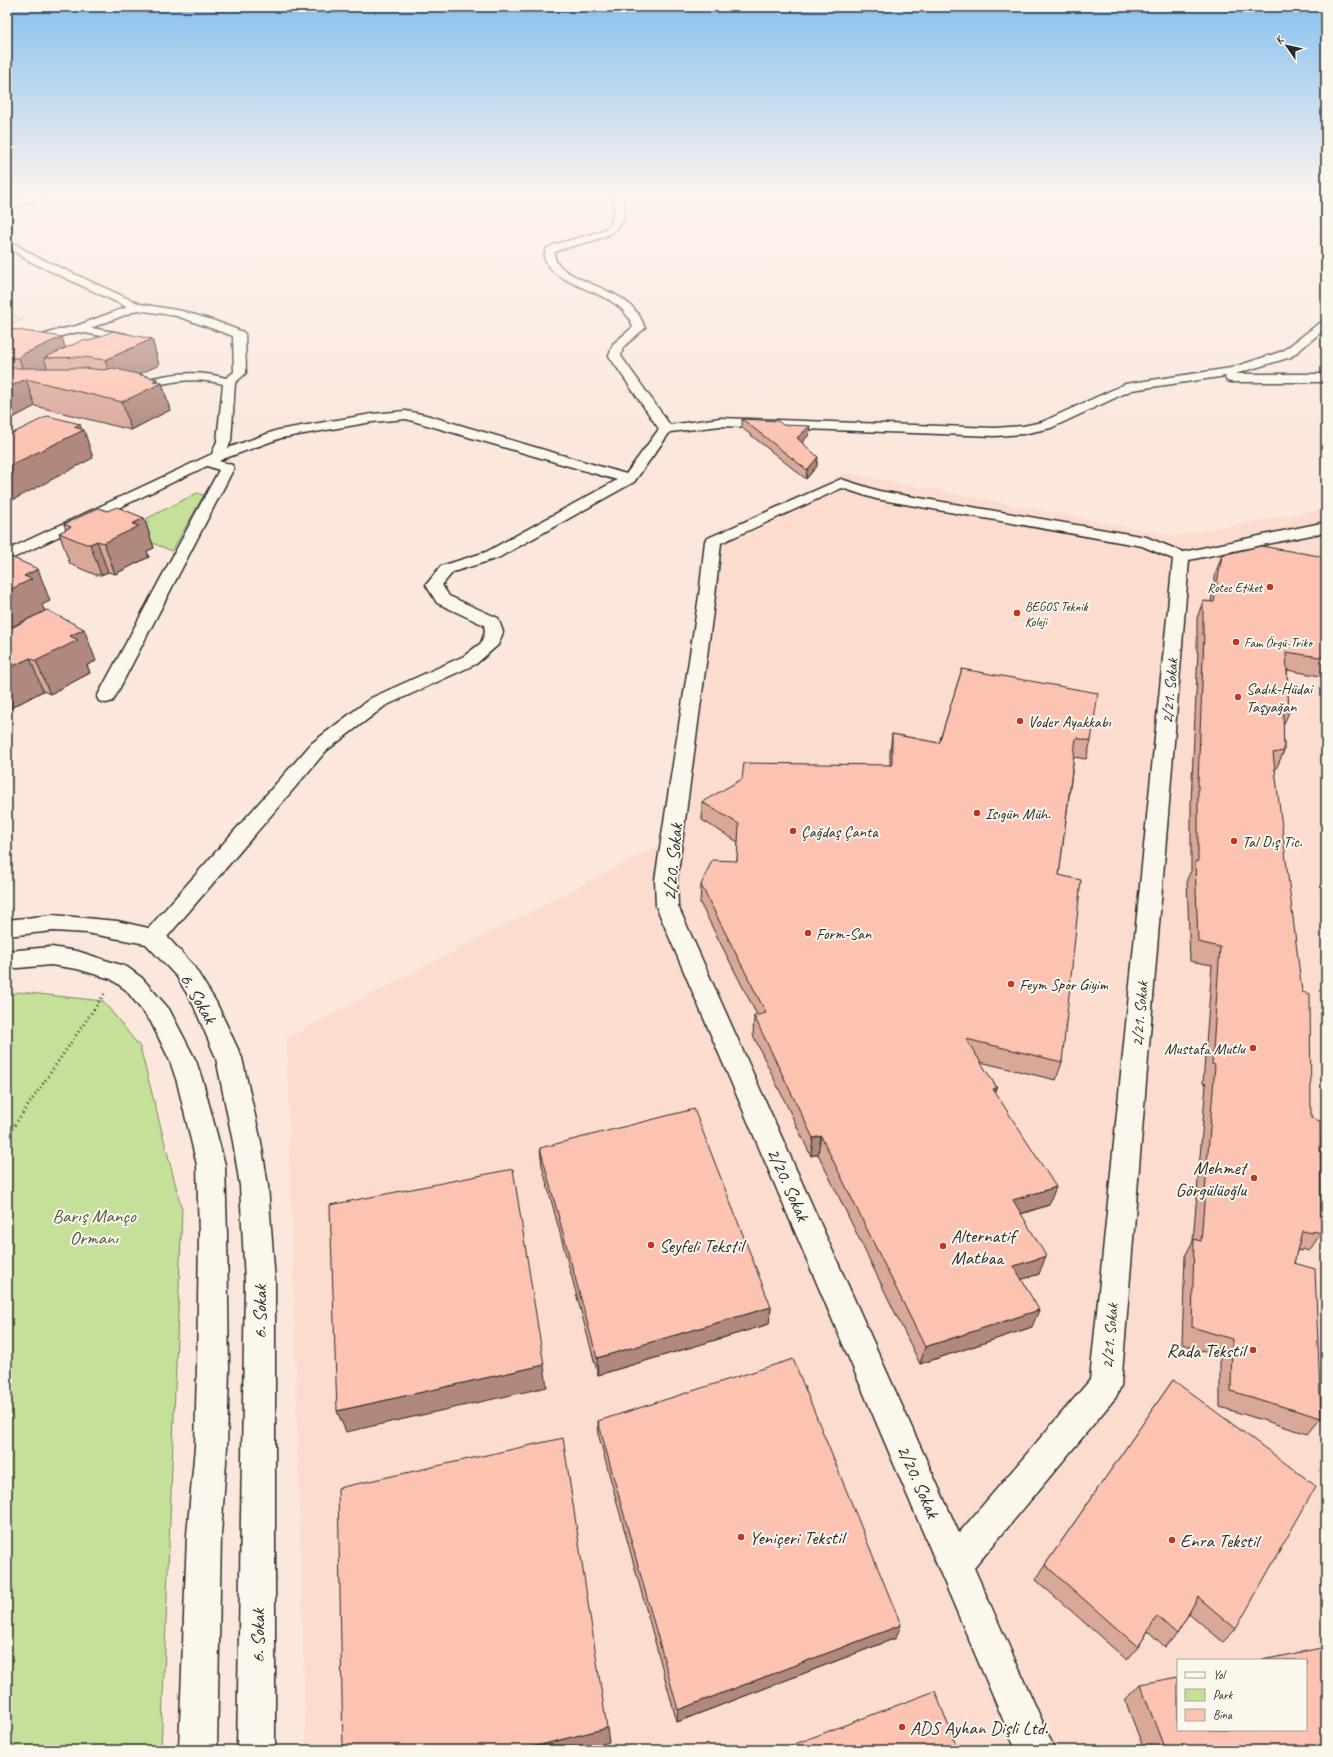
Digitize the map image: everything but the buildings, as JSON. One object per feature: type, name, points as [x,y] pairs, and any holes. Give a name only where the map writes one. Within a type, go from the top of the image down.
[{"type":"street","points":[[72,277],[137,307],[178,313],[211,323],[239,334],[240,373],[228,382]]},
{"type":"street","points":[[571,277],[612,298],[634,315],[639,321],[639,328],[617,346],[615,356],[666,429]]},
{"type":"street","points":[[7,351],[62,332],[78,329],[137,307]]},
{"type":"street","points":[[7,928],[53,923],[117,929],[154,937],[319,746],[378,702],[470,660],[489,645],[494,632],[492,622],[443,600],[434,585],[447,569],[492,555],[629,479],[666,429],[720,422],[995,432],[1023,430],[1046,425],[1130,387],[1233,371],[1287,354],[1326,324]]},
{"type":"street","points":[[78,329],[122,336],[129,341],[117,349]]},
{"type":"street","points":[[118,390],[166,378],[210,377],[228,382]]},
{"type":"street","points":[[1190,378],[1326,378]]},
{"type":"street","points":[[213,459],[224,441],[228,382]]},
{"type":"street","points":[[7,556],[213,459],[278,434],[372,418],[406,415],[421,418],[629,479]]},
{"type":"street","points":[[106,697],[227,468],[213,459]]},
{"type":"street","name":"2/20. Sokak","points":[[1036,1750],[667,906],[666,880],[707,596],[713,541],[841,483],[876,495],[1146,542],[1181,557]]},
{"type":"street","points":[[1181,557],[1326,527]]},
{"type":"street","name":"2/21. Sokak","points":[[955,1564],[1105,1386],[1181,557]]},
{"type":"street","name":"6. Sokak","points":[[154,937],[184,971],[204,1002],[221,1038],[229,1058],[239,1102],[254,1186],[260,1282],[256,1750]]},
{"type":"street","points":[[7,960],[52,956],[77,960],[110,969],[134,984],[160,1016],[184,1061],[211,1165],[213,1235],[213,1368],[211,1447],[204,1535],[198,1750]]},
{"type":"path","points":[[7,312],[22,320],[7,325]]},
{"type":"path","points":[[7,1136],[110,969]]},
{"type":"shaded area","points":[[846,473],[1174,536],[1326,509],[1326,1750],[306,1750],[287,1038],[669,840],[707,536]]},
{"type":"green space","points":[[197,493],[204,495],[172,551],[128,533],[150,522],[146,519]]},
{"type":"green space","name":"Barış Manço Ormanı","points":[[20,992],[103,1001],[140,1047],[182,1210],[161,1750],[7,1750],[7,995]]},
{"type":"place","name":"Rotec Etiket","points":[[1270,587]]},
{"type":"place","name":"BEGOS Teknik Koleji","points":[[1017,613]]},
{"type":"place","name":"Fam Örgü-Triko","points":[[1236,642]]},
{"type":"place","name":"Sadık-Hüdai Taşyağan","points":[[1238,697]]},
{"type":"place","name":"Voder Ayakkabı","points":[[1020,721]]},
{"type":"place","name":"Isıgün Müh.","points":[[977,813]]},
{"type":"place","name":"Çağdaş Çanta","points":[[793,831]]},
{"type":"place","name":"Tal Dış Tic.","points":[[1234,841]]},
{"type":"place","name":"Form-San","points":[[808,933]]},
{"type":"place","name":"Feym Spor Giyim","points":[[1011,984]]},
{"type":"place","name":"Mustafa Mutlu","points":[[1253,1048]]},
{"type":"place","name":"Mehmet Görgülüoğlu","points":[[1254,1178]]},
{"type":"place","name":"Seyfeli Tekstil","points":[[651,1245]]},
{"type":"place","name":"Alternatif Matbaa","points":[[943,1246]]},
{"type":"place","name":"Rada Tekstil","points":[[1253,1350]]},
{"type":"place","name":"Yeniçeri Tekstil","points":[[741,1537]]},
{"type":"place","name":"Enra Tekstil","points":[[1172,1540]]},
{"type":"place","name":"ADS Ayhan Dişli Ltd.","points":[[902,1727]]}]
